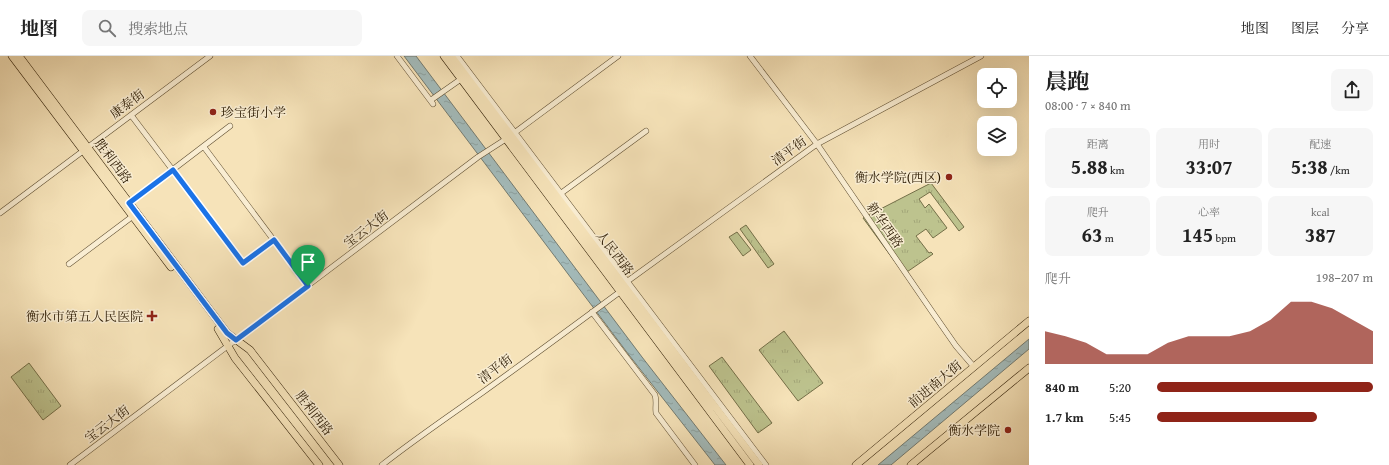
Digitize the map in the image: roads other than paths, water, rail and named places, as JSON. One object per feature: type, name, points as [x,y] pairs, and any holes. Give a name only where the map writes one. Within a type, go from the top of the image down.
[{"type":"main road","name":"胜利西路","points":[[12,56],[129,203],[227,333],[250,350],[340,465]]},
{"type":"main road","name":"胜利西路","points":[[19,56],[133,216],[223,335],[236,358],[319,465]]},
{"type":"main road","name":"人民西路","points":[[444,56],[461,79],[511,136],[559,195],[750,465]]},
{"type":"main road","name":"人民西路","points":[[451,56],[759,465]]},
{"type":"main road","name":"前进南大街","points":[[856,465],[1029,321]]},
{"type":"main road","points":[[911,465],[1029,368]]},
{"type":"street","name":"康泰街","points":[[0,213],[210,56]]},
{"type":"street","points":[[397,56],[432,101],[461,79]]},
{"type":"street","points":[[457,56],[511,136]]},
{"type":"street","name":"宝云大街","points":[[70,465],[478,157],[511,136],[618,56]]},
{"type":"street","name":"新华西路","points":[[750,56],[817,144],[932,313],[956,346],[974,367]]},
{"type":"street","name":"清平街","points":[[382,465],[409,443],[461,408],[817,144],[981,56]]},
{"type":"street","points":[[131,115],[243,263],[274,240]]},
{"type":"street","points":[[129,203],[230,126]]},
{"type":"street","points":[[559,195],[646,131]]},
{"type":"street","points":[[204,147],[308,286]]},
{"type":"street","points":[[69,264],[133,216]]},
{"type":"street","points":[[624,286],[766,465]]},
{"type":"street","points":[[593,311],[655,395],[657,401],[655,407],[656,414],[696,465]]},
{"type":"water","points":[[404,56],[416,56],[642,357],[726,465],[715,465],[629,355]]},
{"type":"water","points":[[1029,339],[1029,349],[891,465],[878,465]]},
{"type":"place","name":"珍宝街小学","points":[[213,112]]},
{"type":"place","name":"衡水学院(西区)","points":[[949,177]]},
{"type":"place","name":"衡水市第五人民医院","points":[[152,316]]},
{"type":"place","name":"衡水学院","points":[[1008,430]]}]
